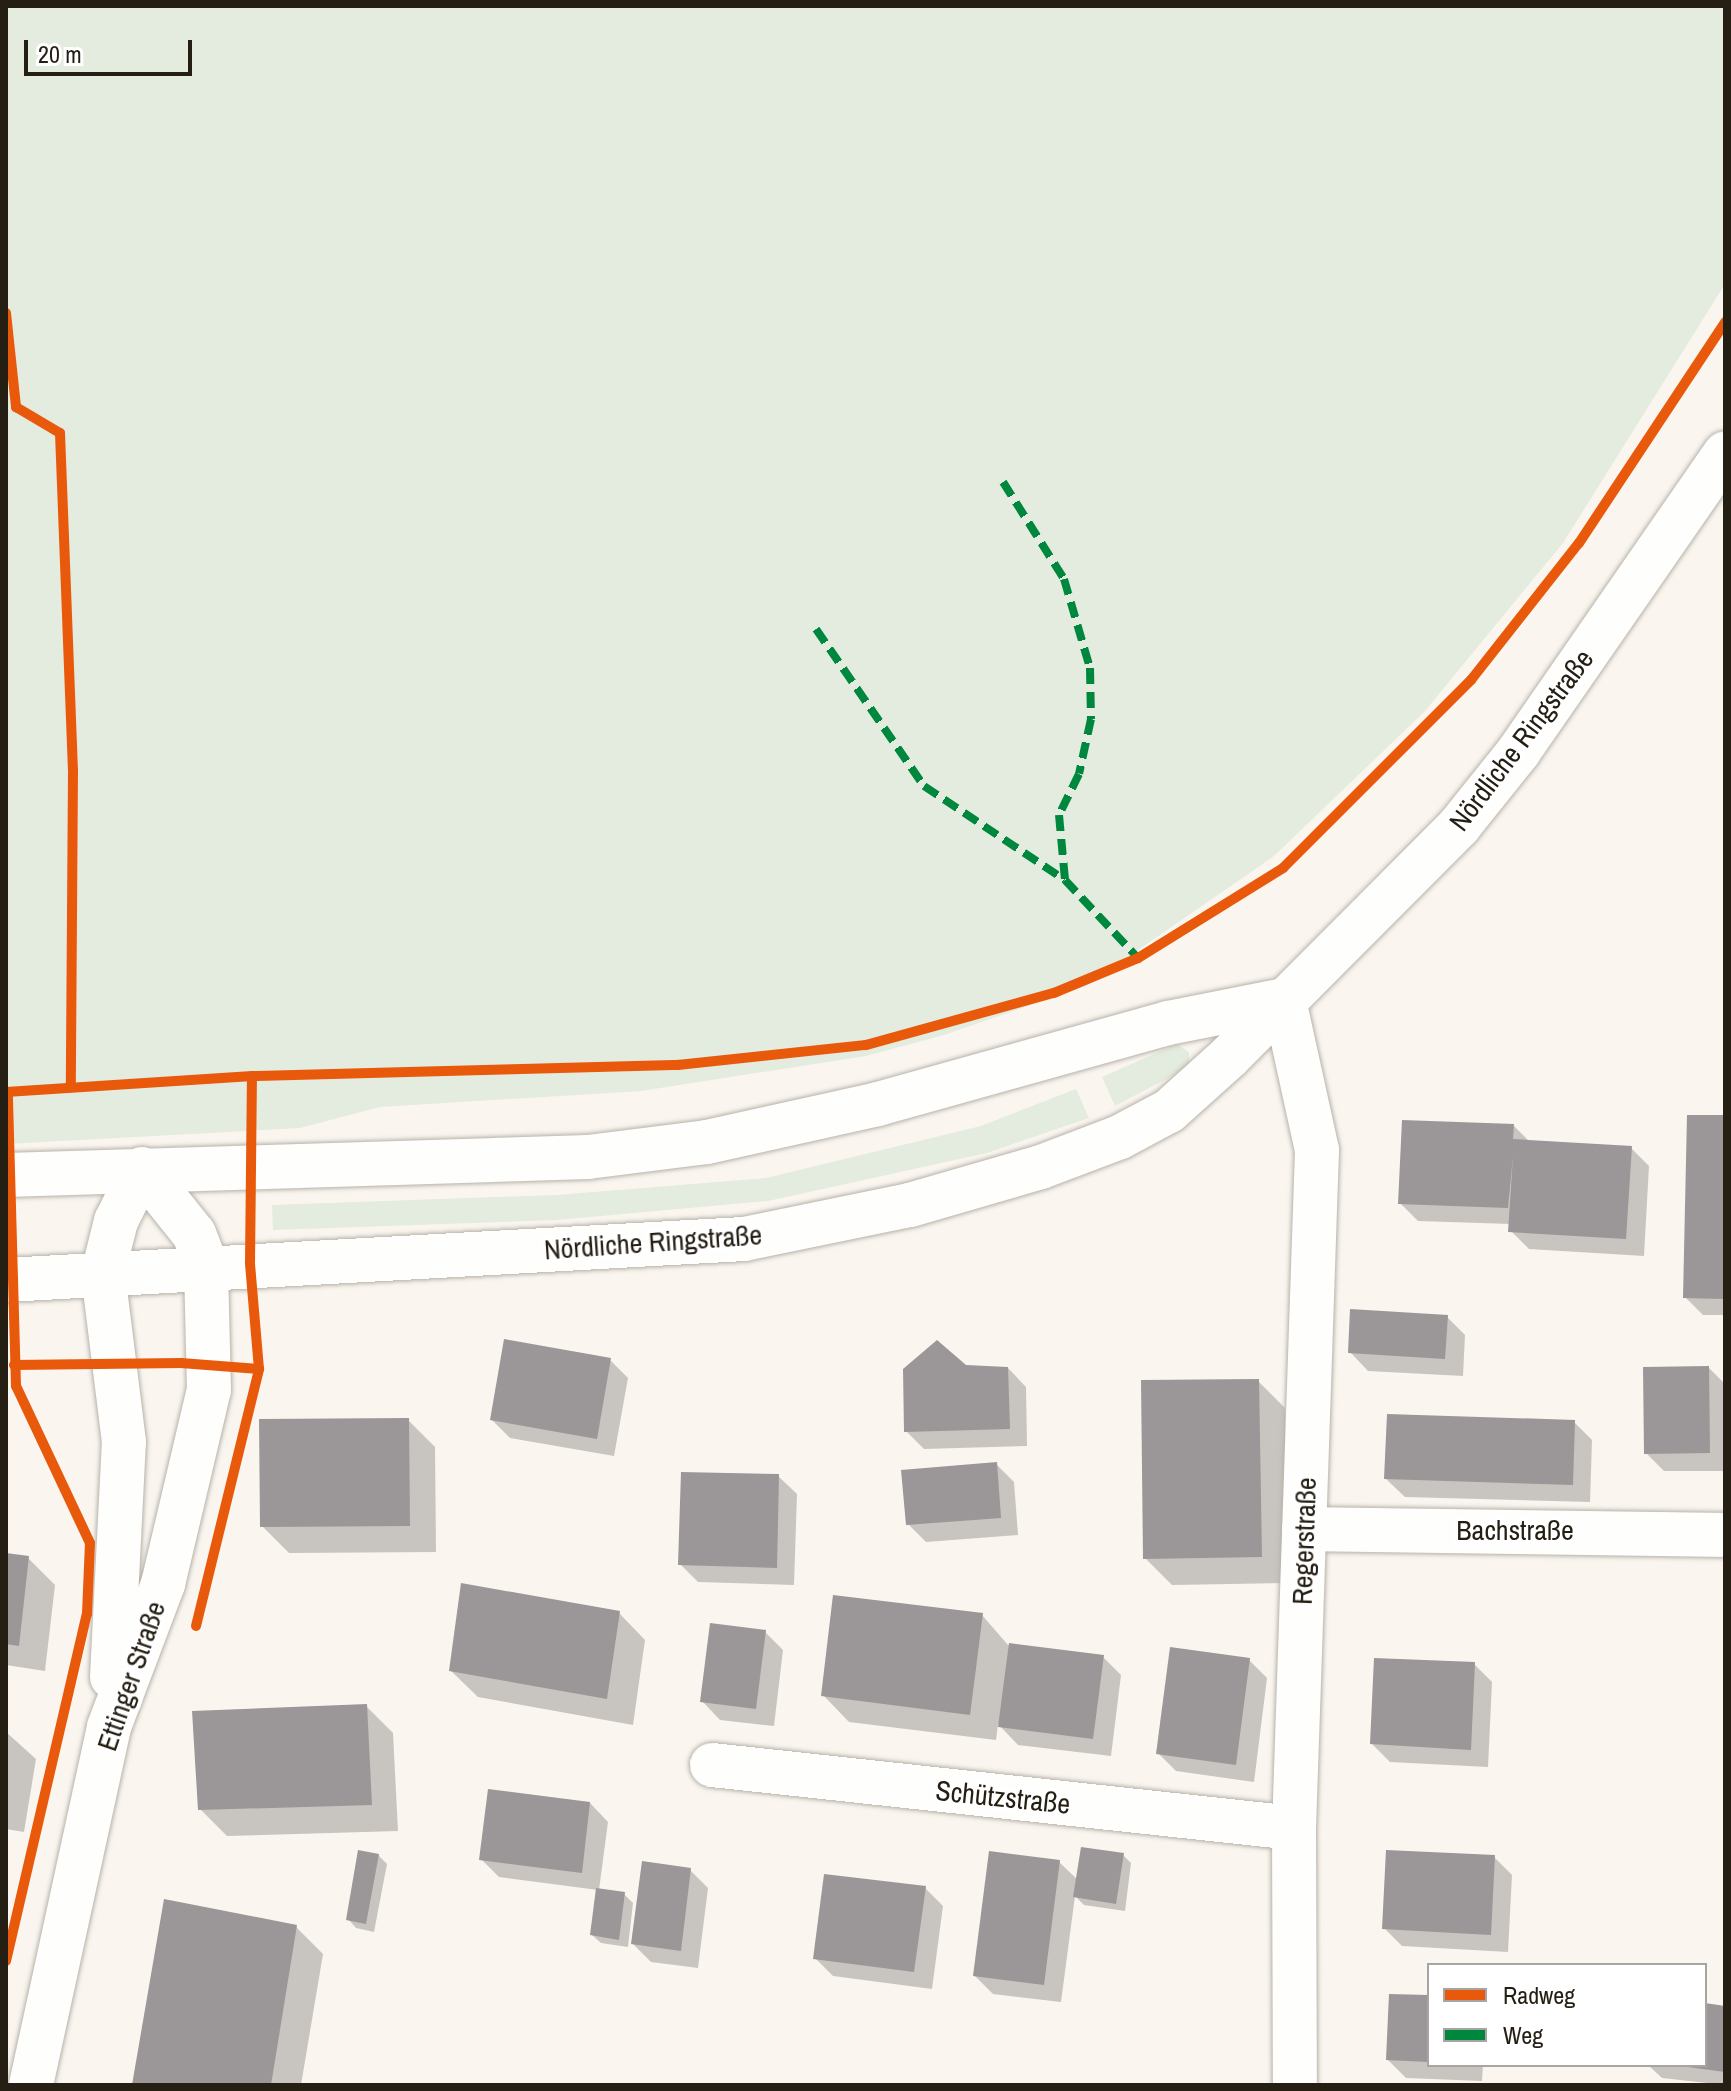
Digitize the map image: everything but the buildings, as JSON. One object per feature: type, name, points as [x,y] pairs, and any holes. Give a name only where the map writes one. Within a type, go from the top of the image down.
[{"type":"main road","name":"Nördliche Ringstraße","points":[[6,1280],[206,1265],[744,1239],[910,1205],[1041,1167],[1120,1137],[1169,1111],[1397,891],[1502,773],[1725,453]]},
{"type":"main road","points":[[6,1175],[588,1157],[707,1142],[878,1104],[1168,1023],[1284,1000]]},
{"type":"main road","name":"Regerstraße","points":[[1284,1000],[1317,1150],[1294,1828],[1295,2085]]},
{"type":"main road","points":[[142,1169],[194,1234],[206,1265]]},
{"type":"main road","points":[[109,1727],[124,1442],[103,1273],[116,1221],[142,1169]]},
{"type":"main road","name":"Ettinger Straße","points":[[31,2085],[109,1727],[163,1584],[209,1390],[206,1265]]},
{"type":"main road","name":"Bachstraße","points":[[1304,1529],[1725,1535]]},
{"type":"main road","name":"Schützstraße","points":[[712,1765],[1294,1828]]},
{"type":"shaded area","points":[[6,6],[1725,6],[1725,284],[1563,543],[1425,711],[1274,856],[1086,986],[944,1035],[866,1056],[641,1091],[380,1107],[300,1128],[6,1144]]},
{"type":"shaded area","points":[[1177,1044],[1189,1052],[1189,1067],[1115,1106],[1102,1077]]},
{"type":"shaded area","points":[[1076,1089],[1089,1118],[987,1153],[768,1201],[557,1220],[273,1230],[272,1205],[556,1195],[766,1178],[981,1126]]},
{"type":"marked path","points":[[1003,482],[1064,579],[1090,668],[1091,719],[1079,774],[1059,815],[1065,880]]},
{"type":"marked path","points":[[816,629],[924,786],[1065,880],[1138,958]]},
{"type":"cycle path","points":[[6,313],[16,407],[60,433],[73,770],[71,1087]]},
{"type":"cycle path","points":[[6,1092],[252,1076],[678,1065],[866,1045],[1054,993],[1138,958],[1283,868],[1471,680],[1579,543],[1725,322]]},
{"type":"cycle path","points":[[196,1626],[259,1369],[250,1263],[252,1076]]},
{"type":"cycle path","points":[[6,1961],[87,1614],[90,1543],[16,1386],[8,1092]]},
{"type":"cycle path","points":[[14,1365],[181,1363],[259,1369]]}]
